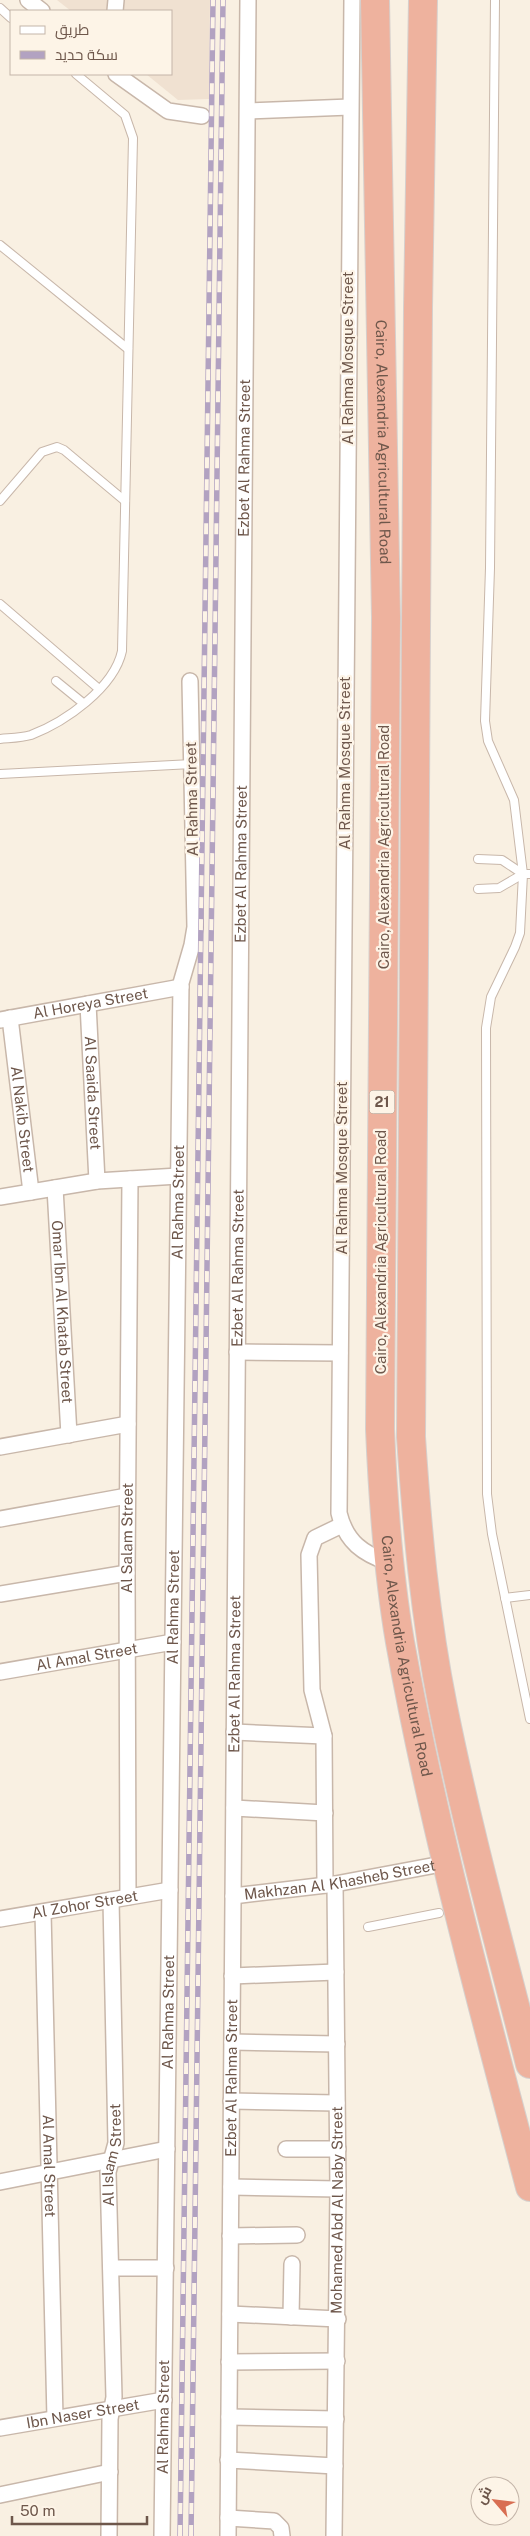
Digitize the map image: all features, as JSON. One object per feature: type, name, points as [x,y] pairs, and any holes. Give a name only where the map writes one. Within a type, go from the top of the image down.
[{"type":"highway","name":"Cairo, Alexandria Agricultural Road","points":[[375,0],[386,617],[380,1429],[383,1503],[400,1641],[447,1863],[530,2187]]},
{"type":"highway","name":"Cairo, Alexandria Agricultural Road","points":[[422,0],[418,308],[411,1437],[416,1518],[426,1604],[443,1707],[530,2064]]},
{"type":"street","points":[[28,0],[42,10]]},
{"type":"street","name":"Ezbet Al Rahma Street","points":[[228,2536],[248,0]]},
{"type":"street","name":"Al Rahma Mosque Street","points":[[352,0],[339,1513],[347,1536],[363,1552],[390,1563]]},
{"type":"street","points":[[117,75],[168,111],[202,116]]},
{"type":"street","points":[[248,111],[350,106]]},
{"type":"street","name":"Al Rahma Street","points":[[162,2536],[181,987],[182,974],[194,935],[190,681]]},
{"type":"street","name":"Al Horeya Street","points":[[5,1019],[181,987]]},
{"type":"street","name":"Al Saaida Street","points":[[88,1004],[97,1181]]},
{"type":"street","name":"Al Nakib Street","points":[[5,1019],[31,1192]]},
{"type":"street","points":[[0,1197],[97,1181],[178,1176]]},
{"type":"street","name":"Al Salam Street","points":[[128,1897],[127,1496],[130,1179]]},
{"type":"street","name":"Omar Ibn Al Khatab Street","points":[[56,1188],[69,1434]]},
{"type":"street","points":[[238,1352],[340,1353]]},
{"type":"street","points":[[0,1434],[0,1447],[128,1424]]},
{"type":"street","points":[[0,1519],[127,1496]]},
{"type":"street","points":[[330,1884],[324,1812],[324,1736],[312,1690],[309,1555],[315,1538],[342,1525]]},
{"type":"street","points":[[0,1594],[127,1573]]},
{"type":"street","name":"Al Amal Street","points":[[0,1672],[173,1642]]},
{"type":"street","points":[[234,1732],[324,1736]]},
{"type":"street","points":[[234,1808],[324,1812]]},
{"type":"street","name":"Makhzan Al Khasheb Street","points":[[233,1896],[330,1884],[447,1863]]},
{"type":"street","name":"Mohamed Abd Al Naby Street","points":[[330,1884],[336,1972],[338,2103],[338,2319],[334,2536]]},
{"type":"street","name":"Al Zohor Street","points":[[0,1920],[170,1890]]},
{"type":"street","name":"Al Islam Street","points":[[109,2536],[110,2419],[114,2407],[108,2172],[116,2143],[111,1900]]},
{"type":"street","name":"Al Amal Street","points":[[42,1912],[56,2418]]},
{"type":"street","points":[[232,1976],[336,1972]]},
{"type":"street","points":[[232,2042],[337,2044]]},
{"type":"street","points":[[231,2101],[338,2103]]},
{"type":"street","points":[[0,2182],[167,2149]]},
{"type":"street","points":[[286,2149],[338,2149]]},
{"type":"street","points":[[231,2188],[338,2189]]},
{"type":"street","points":[[230,2236],[297,2235]]},
{"type":"street","points":[[291,2317],[292,2264]]},
{"type":"street","points":[[111,2268],[166,2268]]},
{"type":"street","points":[[230,2314],[338,2319]]},
{"type":"street","points":[[229,2362],[337,2361]]},
{"type":"street","name":"Ibn Naser Street","points":[[0,2428],[114,2407],[164,2400]]},
{"type":"street","points":[[229,2417],[336,2419]]},
{"type":"street","points":[[228,2460],[335,2466]]},
{"type":"street","points":[[0,2495],[110,2472]]},
{"type":"street","points":[[228,2518],[274,2521],[281,2528],[282,2536]]},
{"type":"lane","points":[[495,0],[490,568],[484,721],[488,741],[514,800],[527,874],[520,932],[516,947],[491,997],[486,1028],[487,1494],[492,1534],[530,1720]]},
{"type":"lane","points":[[0,8],[10,17]]},
{"type":"lane","points":[[0,739],[28,736],[55,724],[83,703],[111,677],[119,664],[122,651],[133,138],[125,115],[77,75]]},
{"type":"lane","points":[[0,246],[128,349]]},
{"type":"lane","points":[[0,501],[42,452],[57,447],[64,450],[125,501]]},
{"type":"lane","points":[[0,604],[99,689]]},
{"type":"lane","points":[[56,681],[83,703]]},
{"type":"lane","points":[[0,774],[192,764]]},
{"type":"lane","points":[[478,859],[498,859],[527,874]]},
{"type":"lane","points":[[478,889],[503,887],[527,874]]},
{"type":"lane","points":[[505,1598],[530,1595]]},
{"type":"lane","points":[[368,1926],[439,1912]]},
{"type":"shaded area","points":[[57,0],[210,0],[209,99],[178,100],[147,75],[172,75],[172,10],[70,10]]},
{"type":"railway","points":[[180,2536],[213,0]]},
{"type":"railway","points":[[191,2536],[223,0]]}]
